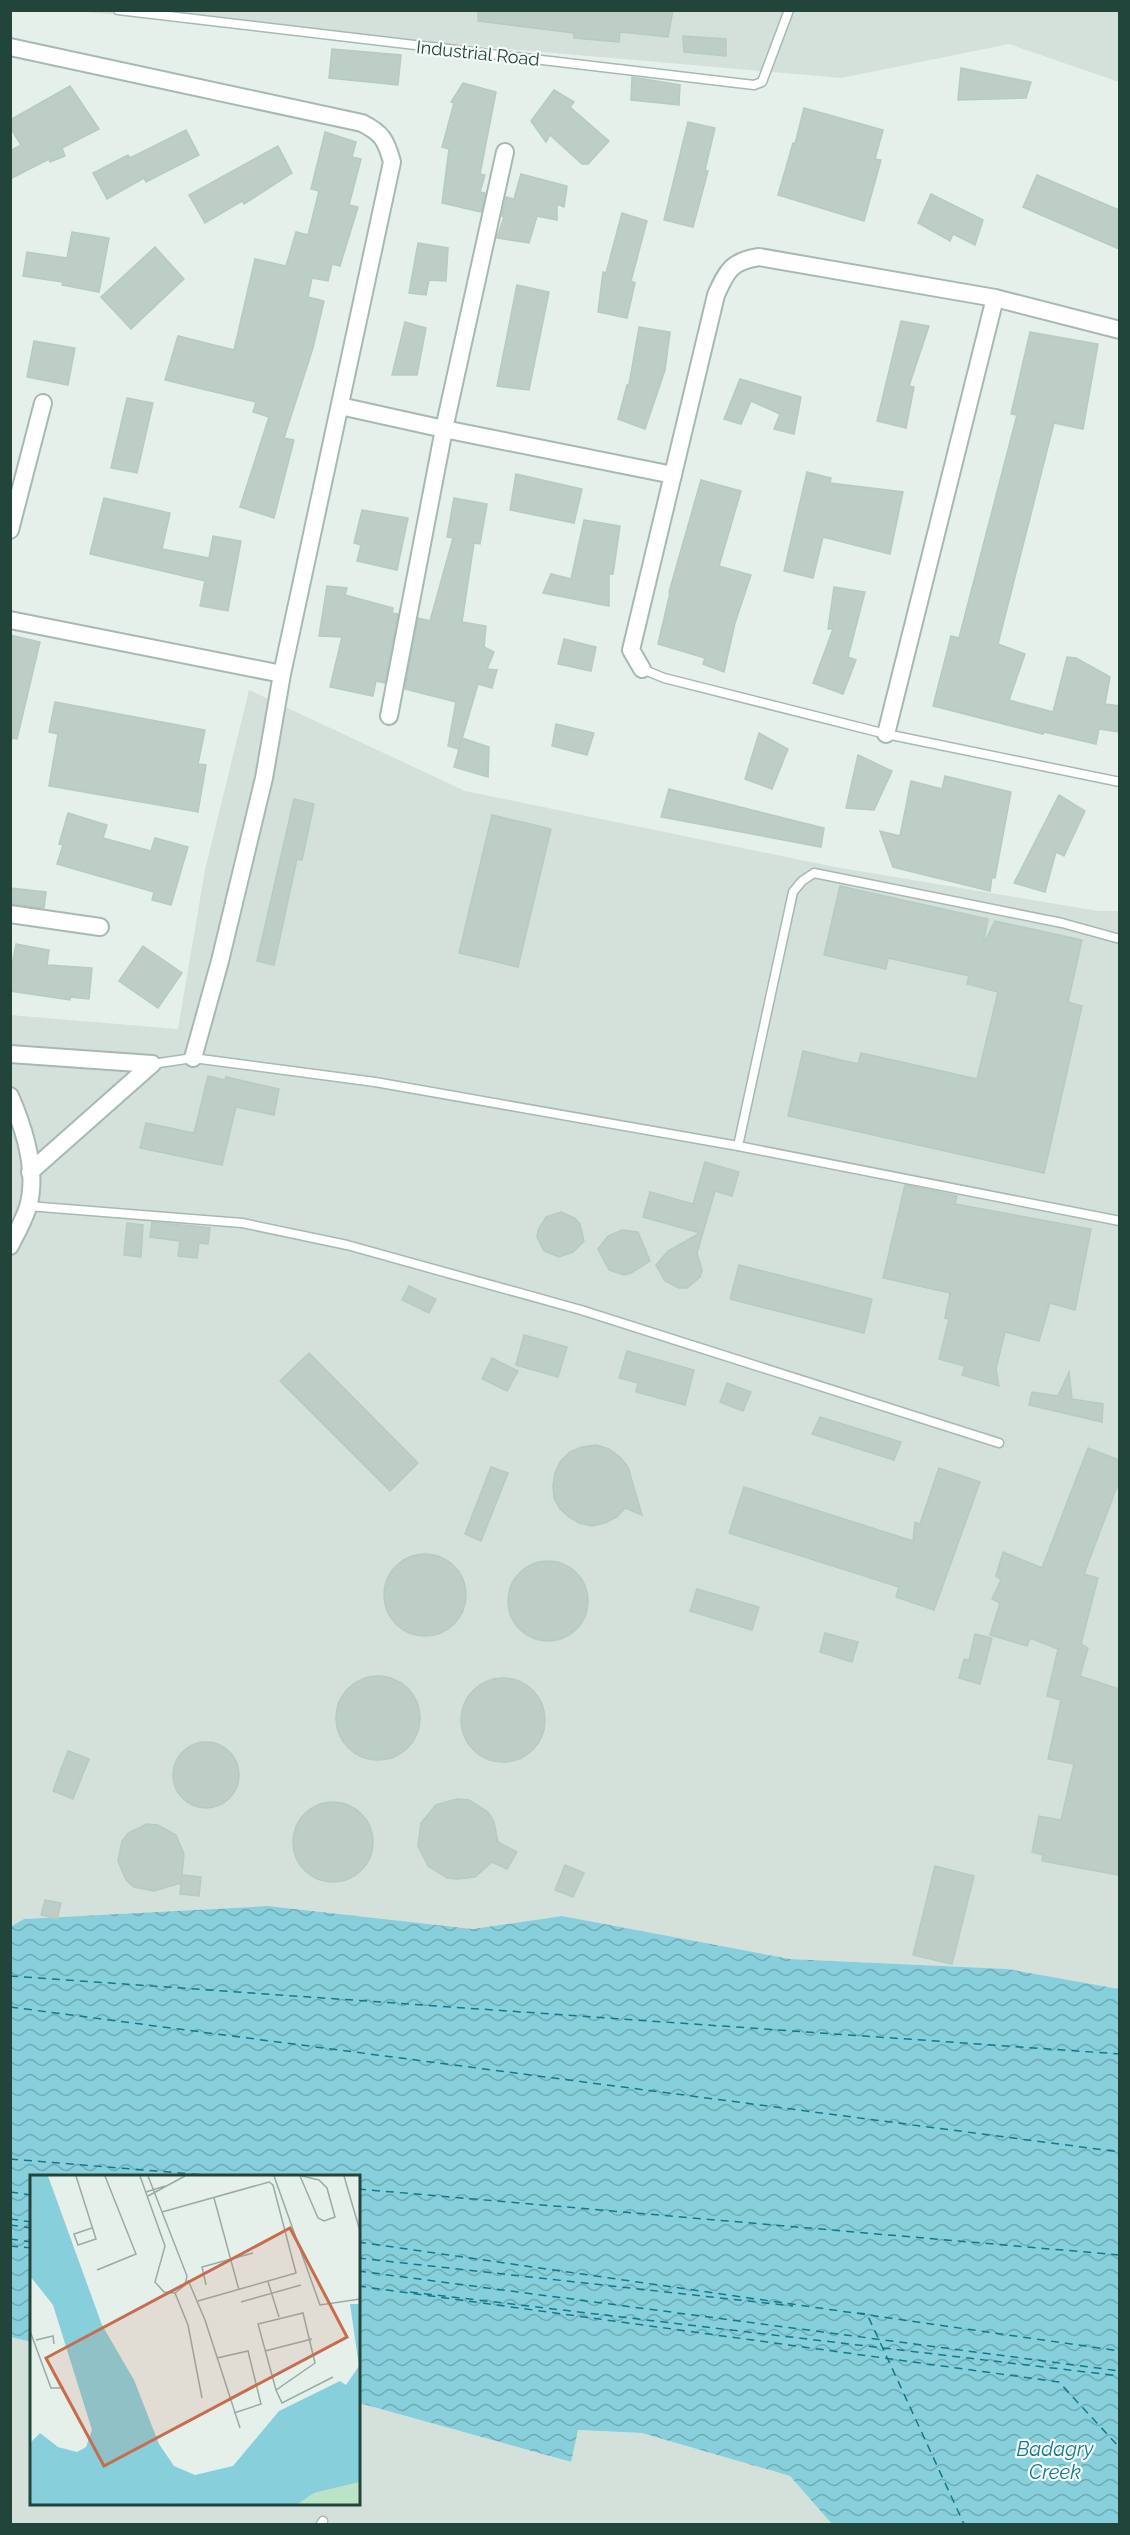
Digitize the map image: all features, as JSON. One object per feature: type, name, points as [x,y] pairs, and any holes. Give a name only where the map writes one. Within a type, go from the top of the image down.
[{"type":"street","points":[[10,47],[362,123],[378,131],[387,145],[392,162],[282,674],[264,778],[220,961],[193,1058]]},
{"type":"street","points":[[389,716],[444,429],[505,152]]},
{"type":"street","points":[[642,669],[632,650],[716,295],[724,276],[740,260],[759,257],[995,298],[1119,330]]},
{"type":"street","points":[[886,734],[995,298]]},
{"type":"street","points":[[10,530],[43,403]]},
{"type":"street","points":[[340,406],[673,475]]},
{"type":"street","points":[[10,620],[282,674]]},
{"type":"street","points":[[10,914],[100,927]]},
{"type":"street","points":[[10,1054],[152,1064]]},
{"type":"street","points":[[30,1172],[152,1064]]},
{"type":"street","points":[[10,1096],[28,1144],[30,1172],[28,1206],[10,1246]]},
{"type":"lane","name":"Industrial Road","points":[[118,10],[754,85],[762,82],[789,10]]},
{"type":"lane","points":[[642,669],[664,678],[886,734],[1119,782]]},
{"type":"lane","points":[[738,1146],[793,892],[802,881],[814,873],[1062,923],[1119,939]]},
{"type":"lane","points":[[152,1064],[193,1058],[375,1082],[738,1146],[1119,1221]]},
{"type":"lane","points":[[28,1206],[242,1224],[347,1245],[581,1310],[999,1443]]},
{"type":"shaded area","points":[[72,11],[1119,11],[1119,82],[1009,44],[841,78]]},
{"type":"shaded area","points":[[249,690],[465,791],[835,867],[1098,911],[1119,911],[1119,1989],[1008,1969],[790,1959],[562,1916],[473,1929],[268,1906],[24,1919],[11,1927],[10,1015],[178,1029],[205,870]]},
{"type":"shaded area","points":[[10,2337],[30,2342],[30,2505],[360,2505],[360,2403],[570,2462],[578,2430],[642,2433],[790,2476],[832,2524],[11,2524]]},
{"type":"water","name":"Badagry Creek","points":[[268,1906],[473,1929],[562,1916],[790,1959],[1008,1969],[1119,1989],[1119,2524],[832,2524],[790,2476],[642,2433],[578,2430],[571,2462],[360,2403],[360,2175],[30,2175],[30,2342],[11,2337],[10,1927],[24,1919]]},
{"type":"building","points":[[478,10],[673,10],[668,37],[620,32],[619,42],[574,38],[574,33],[478,21]]},
{"type":"building","points":[[683,36],[726,39],[726,56],[684,52]]},
{"type":"building","points":[[332,49],[401,55],[398,85],[329,78]]},
{"type":"building","points":[[961,68],[1031,82],[1026,98],[958,100]]},
{"type":"building","points":[[632,77],[680,85],[679,105],[631,100]]},
{"type":"building","points":[[463,83],[496,92],[480,174],[485,175],[480,192],[485,193],[481,212],[442,203],[449,149],[442,147],[454,103],[451,102]]},
{"type":"building","points":[[70,86],[99,129],[62,148],[65,156],[50,162],[49,159],[10,179],[10,151],[21,145],[10,127],[10,120]]},
{"type":"building","points":[[554,90],[574,102],[570,107],[609,141],[588,164],[582,164],[550,135],[546,142],[531,121]]},
{"type":"building","points":[[804,108],[883,130],[875,159],[881,160],[864,221],[778,195]]},
{"type":"building","points":[[688,122],[715,128],[705,170],[708,171],[693,227],[664,220]]},
{"type":"building","points":[[186,130],[199,155],[146,182],[144,178],[107,199],[93,173],[128,155],[130,158]]},
{"type":"building","points":[[325,132],[356,142],[352,157],[361,159],[349,205],[358,207],[340,266],[332,264],[328,281],[312,278],[308,297],[324,301],[313,348],[284,438],[294,440],[274,518],[240,507],[269,417],[253,412],[256,402],[165,380],[178,336],[234,350],[255,259],[286,266],[296,232],[308,235],[319,191],[311,189]]},
{"type":"building","points":[[278,146],[292,173],[244,204],[242,201],[205,223],[189,195]]},
{"type":"building","points":[[521,174],[567,186],[564,207],[557,204],[557,220],[537,216],[529,243],[497,238],[504,217],[502,216],[506,197],[514,199]]},
{"type":"building","points":[[1037,175],[1119,210],[1119,249],[1023,207]]},
{"type":"building","points":[[931,194],[983,220],[975,245],[953,234],[950,241],[918,223]]},
{"type":"building","points":[[622,213],[647,221],[631,281],[635,283],[627,318],[598,312],[603,272],[606,273]]},
{"type":"building","points":[[72,232],[109,238],[99,292],[62,285],[63,282],[23,276],[27,252],[67,258]]},
{"type":"building","points":[[418,243],[448,248],[446,281],[429,280],[426,295],[409,293]]},
{"type":"building","points":[[155,247],[184,279],[131,329],[101,297]]},
{"type":"building","points":[[517,285],[549,292],[529,390],[497,386]]},
{"type":"building","points":[[901,321],[929,326],[909,386],[914,387],[906,428],[877,421]]},
{"type":"building","points":[[405,322],[426,328],[417,375],[392,375]]},
{"type":"building","points":[[639,327],[670,332],[665,370],[645,429],[618,419],[627,385],[629,385]]},
{"type":"building","points":[[1030,332],[1098,344],[1083,429],[1054,423],[998,644],[1025,654],[1009,700],[1053,712],[1067,657],[1076,658],[1110,677],[1105,704],[1119,706],[1119,732],[1099,729],[1096,744],[1044,732],[1043,734],[933,706],[951,636],[959,638],[1017,415],[1011,414]]},
{"type":"building","points":[[34,341],[75,348],[68,385],[27,377]]},
{"type":"building","points":[[740,379],[801,397],[794,434],[774,429],[780,414],[751,401],[741,424],[724,419]]},
{"type":"building","points":[[127,398],[153,403],[137,473],[111,468]]},
{"type":"building","points":[[807,472],[831,478],[830,483],[903,492],[890,554],[823,537],[813,578],[784,571]]},
{"type":"building","points":[[516,474],[582,489],[574,523],[510,510]]},
{"type":"building","points":[[701,480],[741,491],[719,566],[751,575],[735,623],[724,672],[703,664],[705,658],[658,644],[669,592]]},
{"type":"building","points":[[104,498],[170,513],[162,549],[209,558],[213,536],[241,541],[228,611],[200,606],[205,581],[90,554]]},
{"type":"building","points":[[454,498],[487,504],[480,544],[474,543],[462,622],[486,626],[484,647],[494,652],[487,669],[497,670],[492,688],[478,684],[459,749],[448,746],[456,702],[405,689],[418,618],[430,621],[453,538],[447,537]]},
{"type":"building","points":[[362,510],[408,518],[397,570],[357,561],[361,545],[354,543]]},
{"type":"building","points":[[584,520],[620,526],[613,574],[609,574],[609,606],[543,593],[551,574],[571,579]]},
{"type":"building","points":[[327,586],[347,588],[345,595],[393,608],[392,613],[398,614],[385,683],[376,681],[373,696],[330,687],[342,637],[319,636]]},
{"type":"building","points":[[834,587],[865,592],[848,657],[856,660],[843,694],[813,683],[833,629],[828,629]]},
{"type":"building","points":[[10,635],[40,642],[17,739],[10,738]]},
{"type":"building","points":[[564,639],[596,647],[591,671],[558,664]]},
{"type":"building","points":[[55,702],[205,730],[198,764],[206,765],[198,812],[49,786],[58,734],[49,732]]},
{"type":"building","points":[[556,724],[594,733],[587,755],[552,746]]},
{"type":"building","points":[[759,733],[788,749],[772,789],[745,779]]},
{"type":"building","points":[[462,738],[489,747],[488,777],[454,767]]},
{"type":"building","points":[[858,755],[892,771],[874,810],[846,808]]},
{"type":"building","points":[[945,776],[1011,792],[995,878],[992,877],[990,891],[893,867],[880,831],[900,836],[911,781],[942,789]]},
{"type":"building","points":[[669,789],[824,828],[821,847],[661,817]]},
{"type":"building","points":[[1059,795],[1085,811],[1064,856],[1056,852],[1045,892],[1014,883]]},
{"type":"building","points":[[294,799],[314,804],[302,860],[297,859],[274,965],[257,961]]},
{"type":"building","points":[[68,813],[107,825],[103,838],[151,851],[155,838],[188,847],[171,905],[152,900],[154,892],[57,864],[63,845],[59,844]]},
{"type":"building","points":[[492,815],[551,829],[518,967],[459,953]]},
{"type":"building","points":[[840,886],[988,919],[983,945],[995,921],[1082,940],[1068,1002],[1082,1006],[1044,1173],[788,1116],[803,1051],[858,1064],[861,1053],[977,1079],[998,992],[967,984],[969,976],[888,958],[886,969],[824,955]]},
{"type":"building","points":[[10,888],[46,892],[44,908],[10,904]]},
{"type":"building","points":[[16,944],[49,950],[47,965],[92,968],[89,999],[70,997],[70,1000],[10,991],[10,974]]},
{"type":"building","points":[[143,946],[182,973],[158,1008],[119,981]]},
{"type":"building","points":[[208,1076],[225,1080],[226,1077],[279,1089],[274,1115],[236,1107],[222,1165],[140,1148],[146,1123],[194,1133]]},
{"type":"building","points":[[705,1162],[739,1172],[732,1196],[715,1191],[697,1253],[702,1270],[700,1277],[687,1288],[679,1288],[665,1281],[656,1265],[668,1251],[700,1233],[643,1217],[650,1192],[693,1204]]},
{"type":"building","points":[[905,1185],[957,1196],[955,1204],[1091,1229],[1075,1310],[1050,1303],[1039,1341],[1005,1332],[996,1369],[999,1386],[962,1375],[965,1366],[939,1359],[949,1319],[945,1318],[950,1293],[883,1278]]},
{"type":"building","points":[[561,1212],[575,1218],[580,1224],[584,1241],[573,1252],[559,1257],[544,1251],[537,1237],[538,1230],[546,1217]]},
{"type":"building","points":[[152,1222],[210,1228],[208,1244],[199,1243],[197,1258],[178,1256],[180,1241],[150,1237]]},
{"type":"building","points":[[127,1223],[143,1225],[141,1257],[124,1255]]},
{"type":"building","points":[[622,1230],[638,1232],[650,1261],[624,1275],[609,1270],[598,1249],[608,1236]]},
{"type":"building","points":[[739,1265],[872,1299],[864,1333],[730,1299]]},
{"type":"building","points":[[409,1286],[436,1299],[429,1313],[402,1300]]},
{"type":"building","points":[[524,1335],[567,1347],[558,1377],[516,1365]]},
{"type":"building","points":[[627,1351],[694,1370],[685,1405],[636,1392],[638,1383],[619,1378]]},
{"type":"building","points":[[309,1353],[418,1463],[390,1491],[280,1381]]},
{"type":"building","points":[[492,1358],[518,1371],[507,1391],[482,1379]]},
{"type":"building","points":[[1069,1372],[1072,1399],[1103,1404],[1102,1422],[1029,1405],[1032,1392],[1058,1396]]},
{"type":"building","points":[[727,1383],[751,1392],[743,1411],[720,1402]]},
{"type":"building","points":[[820,1417],[901,1442],[894,1460],[812,1434]]},
{"type":"building","points":[[596,1445],[609,1449],[628,1467],[642,1515],[625,1508],[617,1517],[592,1526],[579,1523],[560,1509],[554,1498],[553,1485],[560,1462],[570,1452]]},
{"type":"building","points":[[1088,1448],[1119,1460],[1119,1481],[1084,1574],[1098,1578],[1081,1644],[1088,1648],[1080,1676],[1119,1689],[1119,1875],[1042,1861],[1043,1855],[1032,1852],[1039,1816],[1061,1820],[1074,1764],[1048,1759],[1061,1700],[1047,1696],[1058,1649],[1030,1638],[1027,1646],[990,1635],[1000,1603],[992,1599],[1001,1580],[996,1576],[1003,1552],[1042,1568]]},
{"type":"building","points":[[491,1467],[508,1473],[481,1541],[465,1534]]},
{"type":"building","points":[[939,1468],[980,1482],[934,1610],[896,1597],[899,1587],[729,1533],[744,1487],[913,1541],[915,1522],[920,1524]]},
{"type":"building","points":[[425,1554],[441,1557],[454,1566],[463,1579],[466,1595],[463,1611],[454,1624],[441,1633],[425,1636],[409,1633],[396,1624],[387,1611],[384,1595],[387,1579],[396,1566],[409,1557]]},
{"type":"building","points":[[548,1561],[563,1564],[576,1573],[585,1586],[588,1601],[585,1616],[576,1629],[563,1638],[548,1641],[533,1638],[520,1629],[511,1616],[508,1601],[511,1586],[520,1573],[533,1564]]},
{"type":"building","points":[[697,1589],[759,1607],[752,1630],[690,1611]]},
{"type":"building","points":[[825,1633],[858,1642],[852,1662],[820,1652]]},
{"type":"building","points":[[975,1634],[992,1638],[980,1684],[959,1678],[964,1659],[969,1660]]},
{"type":"building","points":[[378,1676],[401,1683],[413,1695],[420,1718],[413,1741],[401,1753],[378,1760],[355,1753],[343,1741],[336,1718],[343,1695],[355,1683]]},
{"type":"building","points":[[503,1678],[526,1685],[538,1697],[545,1720],[538,1743],[526,1755],[503,1762],[480,1755],[468,1743],[461,1720],[468,1697],[480,1685]]},
{"type":"building","points":[[206,1742],[219,1745],[229,1752],[236,1762],[239,1775],[236,1788],[229,1798],[219,1805],[206,1808],[193,1805],[183,1798],[176,1788],[173,1775],[176,1762],[183,1752],[193,1745]]},
{"type":"building","points":[[68,1751],[89,1759],[73,1799],[53,1791]]},
{"type":"building","points":[[457,1799],[469,1800],[488,1812],[494,1822],[498,1842],[517,1852],[507,1869],[492,1862],[475,1877],[458,1879],[447,1878],[428,1866],[418,1846],[421,1823],[436,1805]]},
{"type":"building","points":[[333,1802],[348,1805],[361,1814],[370,1827],[373,1842],[370,1857],[361,1870],[348,1879],[333,1882],[318,1879],[305,1870],[296,1857],[293,1842],[296,1827],[305,1814],[318,1805]]},
{"type":"building","points":[[147,1824],[158,1825],[176,1835],[184,1854],[182,1875],[201,1877],[199,1896],[180,1894],[181,1883],[154,1891],[134,1887],[126,1880],[118,1861],[122,1841],[128,1833]]},
{"type":"building","points":[[565,1865],[584,1873],[573,1897],[555,1890]]},
{"type":"building","points":[[935,1866],[974,1876],[952,1964],[913,1955]]},
{"type":"building","points":[[45,1900],[61,1903],[57,1919],[41,1915]]},
{"type":"ferry route","points":[[10,1976],[1120,2054]]},
{"type":"ferry route","points":[[10,2007],[1120,2152]]},
{"type":"ferry route","points":[[10,2159],[205,2175]]},
{"type":"ferry route","points":[[360,2189],[1120,2255]]},
{"type":"ferry route","points":[[10,2192],[30,2195]]},
{"type":"ferry route","points":[[10,2219],[30,2222]]},
{"type":"ferry route","points":[[10,2225],[30,2228]]},
{"type":"ferry route","points":[[10,2239],[30,2242]]},
{"type":"ferry route","points":[[360,2242],[1120,2351]]},
{"type":"ferry route","points":[[10,2246],[30,2248]]},
{"type":"ferry route","points":[[360,2258],[793,2306]]},
{"type":"ferry route","points":[[360,2271],[1120,2371]]},
{"type":"ferry route","points":[[360,2286],[1059,2382],[1120,2448]]},
{"type":"ferry route","points":[[410,2292],[1120,2376]]},
{"type":"ferry route","points":[[857,2313],[867,2314],[964,2524]]}]
